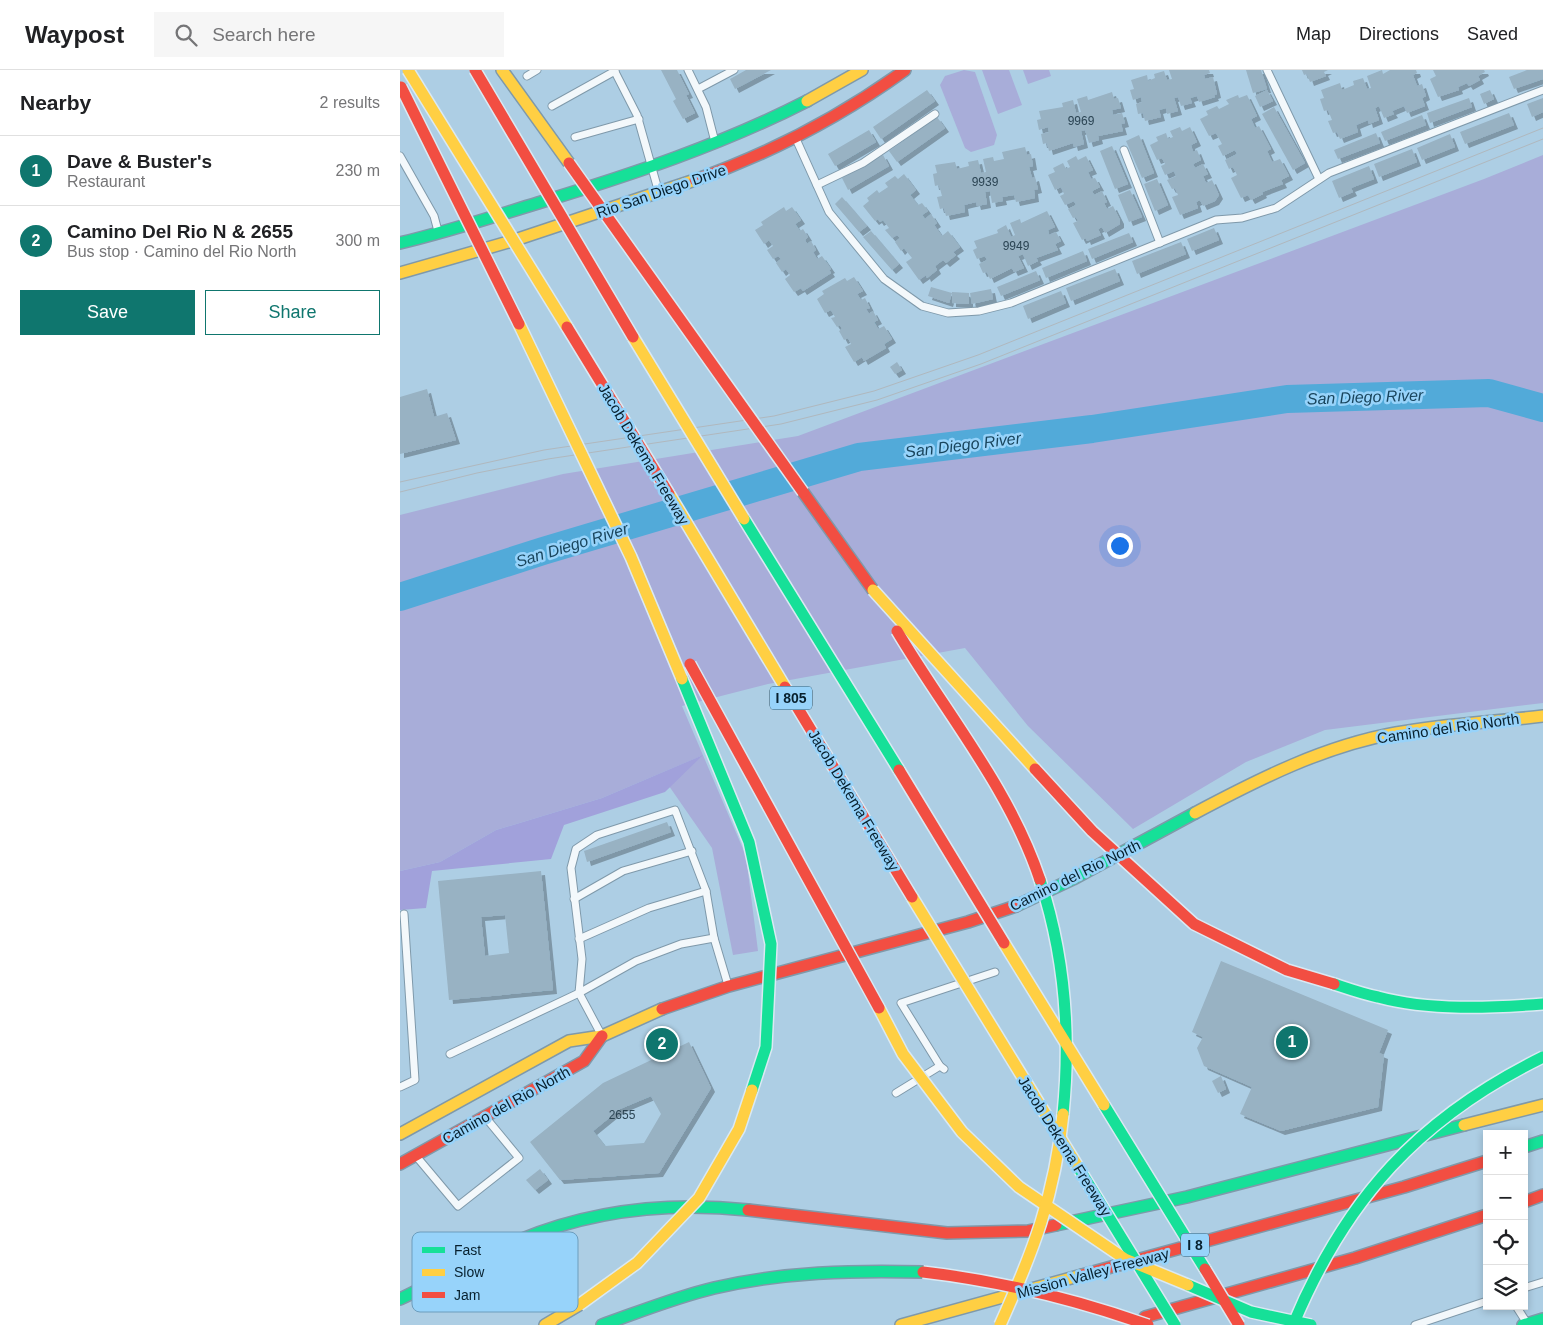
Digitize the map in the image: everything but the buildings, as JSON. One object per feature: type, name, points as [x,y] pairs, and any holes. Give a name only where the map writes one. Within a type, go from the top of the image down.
[{"type":"main road","name":"Jacob Dekema Freeway","points":[[408,70],[523,254],[906,887],[1176,1325]]},
{"type":"main road","points":[[475,70],[636,342],[1239,1325]]},
{"type":"main road","points":[[502,70],[873,590],[919,669],[970,744],[997,789],[1023,838],[1038,874],[1058,940],[1065,985],[1068,1036],[1064,1108],[1058,1156],[1045,1216],[1023,1276],[1000,1325]]},
{"type":"main road","name":"Rio San Diego Drive","points":[[400,243],[651,168],[716,144],[821,95],[862,70]]},
{"type":"main road","name":"Rio San Diego Drive","points":[[400,273],[457,259],[659,193],[738,164],[822,124],[905,70]]},
{"type":"main road","points":[[400,85],[460,202],[631,557],[749,842],[771,944],[766,1047],[739,1129],[699,1198],[637,1263],[578,1305]]},
{"type":"main road","points":[[631,557],[833,922],[903,1054],[962,1132],[1019,1187],[1125,1259],[1251,1312],[1311,1325]]},
{"type":"main road","points":[[873,590],[1092,831],[1194,924],[1287,970],[1380,998],[1442,1006],[1504,1007],[1543,1004]]},
{"type":"main road","name":"Camino del Rio North","points":[[401,1133],[569,1041],[602,1036],[664,1008],[729,986],[968,922],[1022,904],[1073,879],[1256,780],[1329,751],[1396,733],[1543,716]]},
{"type":"main road","name":"Camino del Rio North","points":[[400,1164],[584,1061],[602,1036]]},
{"type":"main road","points":[[1293,1325],[1304,1295],[1329,1246],[1356,1204],[1397,1159],[1442,1118],[1495,1081],[1543,1057]]},
{"type":"main road","points":[[544,1232],[570,1223],[609,1214],[653,1208],[708,1206],[947,1233],[1028,1232],[1187,1197],[1543,1106]]},
{"type":"main road","points":[[1528,1146],[1543,1140]]},
{"type":"main road","name":"Mission Valley Freeway","points":[[901,1325],[1404,1187],[1483,1162]]},
{"type":"main road","points":[[1528,1201],[1543,1195]]},
{"type":"main road","points":[[1117,1325],[1355,1258],[1483,1216]]},
{"type":"main road","points":[[602,1325],[686,1295],[724,1286],[802,1274],[884,1270],[957,1275],[1043,1290],[1092,1304],[1148,1325]]},
{"type":"main road","points":[[400,1298],[412,1292]]},
{"type":"main road","points":[[544,1325],[566,1312]]},
{"type":"main road","points":[[1524,1323],[1543,1319]]},
{"type":"lane","points":[[527,76],[536,70]]},
{"type":"lane","points":[[688,70],[706,107],[716,144]]},
{"type":"lane","points":[[698,89],[734,70]]},
{"type":"lane","points":[[1267,70],[1319,179]]},
{"type":"lane","points":[[552,106],[615,71],[639,119],[659,193]]},
{"type":"lane","points":[[795,137],[829,212],[884,279],[922,306],[948,313],[979,311],[1011,304],[1216,220],[1242,218],[1276,208],[1329,173],[1543,90]]},
{"type":"lane","points":[[817,185],[864,163],[935,114]]},
{"type":"lane","points":[[575,137],[639,119]]},
{"type":"lane","points":[[1124,150],[1160,243]]},
{"type":"lane","points":[[400,156],[434,216],[438,233]]},
{"type":"lane","points":[[400,169],[409,172]]},
{"type":"lane","points":[[602,1036],[579,994],[582,958],[571,868],[576,849],[597,835],[674,810],[692,851],[706,891],[714,938],[729,986]]},
{"type":"lane","points":[[574,899],[623,872],[692,851]]},
{"type":"lane","points":[[579,939],[650,908],[706,891]]},
{"type":"lane","points":[[400,1087],[415,1080],[404,914]]},
{"type":"lane","points":[[450,1054],[579,994],[636,961],[681,944],[714,938]]},
{"type":"lane","points":[[896,1093],[942,1068],[901,1002],[995,972]]},
{"type":"lane","points":[[416,1155],[458,1206],[519,1158],[485,1116]]},
{"type":"lane","points":[[1528,1287],[1543,1282]]},
{"type":"lane","points":[[1415,1325],[1483,1302]]},
{"type":"lane","points":[[1518,1310],[1524,1323]]},
{"type":"lane","points":[[1511,1325],[1524,1323],[1543,1314]]},
{"type":"shaded area","points":[[964,70],[975,72],[997,135],[994,145],[971,152],[965,148],[940,85],[945,76]]},
{"type":"shaded area","points":[[982,70],[1009,70],[1022,105],[998,114]]},
{"type":"shaded area","points":[[1023,70],[1049,70],[1051,76],[1028,84]]},
{"type":"shaded area","points":[[1543,155],[1543,703],[1325,730],[1246,762],[1133,829],[1028,726],[965,648],[768,684],[682,706],[746,856],[758,951],[733,955],[712,848],[669,786],[701,756],[602,798],[496,830],[440,862],[400,871],[400,515],[563,474],[798,436],[1484,179]]},
{"type":"shaded area","points":[[703,755],[665,792],[564,825],[551,859],[432,871],[426,908],[400,910],[400,871],[440,862],[496,830],[602,798]]},
{"type":"waterway","name":"San Diego River","points":[[400,597],[543,551],[859,457],[1092,429],[1287,399],[1489,393],[1543,408]]},
{"type":"tram line","points":[[400,482],[544,450],[774,416],[874,391],[978,355],[1543,128]]},
{"type":"tram line","points":[[400,492],[477,473],[548,459],[781,424],[877,400],[981,364],[1543,139]]},
{"type":"traffic: fast","points":[[400,243],[469,224],[641,170],[742,132],[807,101]]},
{"type":"traffic: fast","points":[[744,519],[899,770]]},
{"type":"traffic: fast","points":[[682,679],[749,842],[771,944],[766,1047],[752,1090]]},
{"type":"traffic: fast","points":[[1016,906],[1073,879],[1195,813]]},
{"type":"traffic: fast","points":[[1040,880],[1055,937],[1064,996],[1066,1054],[1063,1114]]},
{"type":"traffic: fast","points":[[1334,984],[1372,996],[1418,1005],[1503,1007],[1543,1004]]},
{"type":"traffic: fast","points":[[1293,1325],[1314,1280],[1337,1238],[1363,1200],[1391,1166],[1423,1135],[1459,1107],[1499,1081],[1543,1057]]},
{"type":"traffic: fast","points":[[1104,1105],[1205,1269]]},
{"type":"traffic: fast","points":[[1056,1225],[1187,1197],[1464,1125]]},
{"type":"traffic: fast","points":[[1528,1146],[1543,1141]]},
{"type":"traffic: fast","points":[[1078,1167],[1175,1325]]},
{"type":"traffic: fast","points":[[542,1232],[603,1215],[632,1211],[690,1207],[748,1210]]},
{"type":"traffic: fast","points":[[602,1325],[686,1296],[714,1288],[766,1278],[818,1273],[923,1272]]},
{"type":"traffic: fast","points":[[1188,1285],[1251,1312],[1311,1325]]},
{"type":"traffic: fast","points":[[400,1299],[412,1293]]},
{"type":"traffic: fast","points":[[1523,1325],[1543,1319]]},
{"type":"traffic: slow","points":[[408,70],[567,327]]},
{"type":"traffic: slow","points":[[502,70],[569,163]]},
{"type":"traffic: slow","points":[[807,101],[862,70]]},
{"type":"traffic: slow","points":[[400,273],[512,241],[695,180]]},
{"type":"traffic: slow","points":[[519,324],[631,557],[682,679]]},
{"type":"traffic: slow","points":[[633,337],[744,519]]},
{"type":"traffic: slow","points":[[669,494],[785,687]]},
{"type":"traffic: slow","points":[[873,590],[1035,769]]},
{"type":"traffic: slow","points":[[1195,813],[1268,776],[1343,746],[1396,733],[1432,727],[1543,716]]},
{"type":"traffic: slow","points":[[912,897],[1078,1167]]},
{"type":"traffic: slow","points":[[1004,943],[1104,1105]]},
{"type":"traffic: slow","points":[[879,1008],[903,1054],[962,1132],[1019,1187],[1125,1259],[1188,1285]]},
{"type":"traffic: slow","points":[[400,1134],[569,1041],[602,1036],[662,1009]]},
{"type":"traffic: slow","points":[[579,1305],[637,1263],[699,1198],[739,1129],[752,1090]]},
{"type":"traffic: slow","points":[[1464,1125],[1543,1105]]},
{"type":"traffic: slow","points":[[1000,1325],[1023,1273],[1041,1222],[1054,1171],[1063,1114]]},
{"type":"traffic: slow","points":[[901,1325],[1082,1275]]},
{"type":"traffic: slow","points":[[545,1325],[567,1312]]},
{"type":"traffic: jam","points":[[475,70],[633,337]]},
{"type":"traffic: jam","points":[[695,180],[751,158],[804,133],[855,103],[905,70]]},
{"type":"traffic: jam","points":[[401,87],[519,324]]},
{"type":"traffic: jam","points":[[569,163],[803,492]]},
{"type":"traffic: jam","points":[[567,327],[669,494]]},
{"type":"traffic: jam","points":[[803,492],[873,590]]},
{"type":"traffic: jam","points":[[897,631],[975,752],[1012,814],[1040,880]]},
{"type":"traffic: jam","points":[[690,664],[879,1008]]},
{"type":"traffic: jam","points":[[785,687],[912,897]]},
{"type":"traffic: jam","points":[[1035,769],[1092,831],[1194,924],[1287,970],[1334,984]]},
{"type":"traffic: jam","points":[[899,770],[1004,943]]},
{"type":"traffic: jam","points":[[662,1009],[729,986],[968,922],[1016,906]]},
{"type":"traffic: jam","points":[[400,1164],[584,1061],[602,1036]]},
{"type":"traffic: jam","points":[[1082,1275],[1404,1187],[1483,1162]]},
{"type":"traffic: jam","points":[[1528,1201],[1543,1195]]},
{"type":"traffic: jam","points":[[748,1210],[947,1233],[1028,1231],[1056,1225]]},
{"type":"traffic: jam","points":[[1145,1317],[1355,1258],[1483,1216]]},
{"type":"traffic: jam","points":[[1205,1269],[1239,1325]]},
{"type":"traffic: jam","points":[[923,1272],[981,1280],[1037,1292],[1093,1307],[1148,1325]]},
{"type":"place","name":"Dave & Buster's","points":[[1292,1042]]},
{"type":"place","name":"Camino Del Rio N & 2655","points":[[662,1044]]}]
